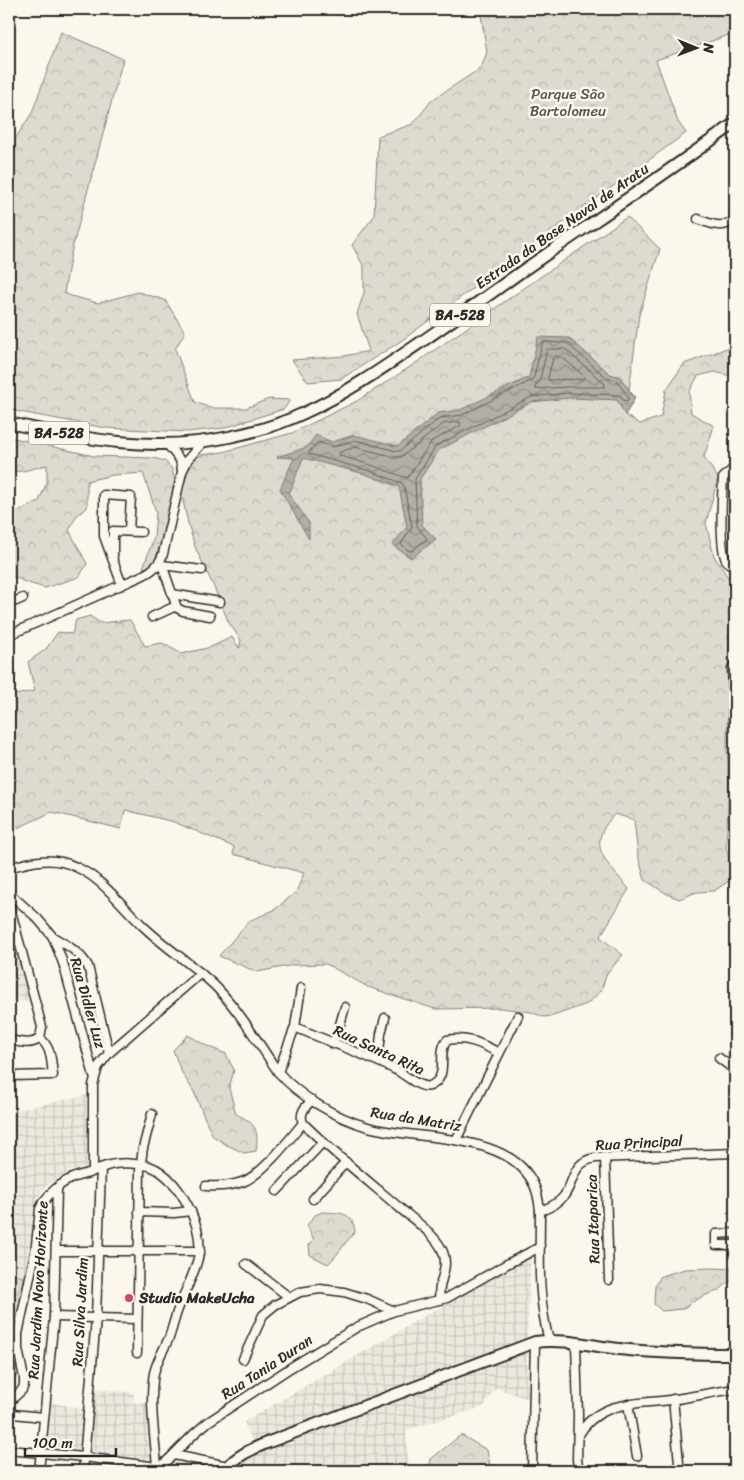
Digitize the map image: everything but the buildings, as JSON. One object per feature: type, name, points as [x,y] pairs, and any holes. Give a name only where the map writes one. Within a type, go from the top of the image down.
[{"type":"main road","name":"Estrada da Base Naval de Aratu","points":[[9,423],[109,442],[166,444],[204,442],[231,437],[298,416],[354,386],[428,337],[735,123]]},
{"type":"main road","points":[[226,1469],[243,1454],[269,1442],[535,1342],[549,1341],[668,1353],[735,1354]]},
{"type":"street","points":[[698,219],[719,226],[735,220]]},
{"type":"street","points":[[204,442],[188,459],[182,472],[161,564],[177,608],[210,616]]},
{"type":"street","points":[[166,444],[180,460],[182,472]]},
{"type":"street","points":[[735,467],[723,478],[722,523],[726,561],[735,567]]},
{"type":"street","points":[[122,585],[104,536],[104,495],[130,497],[129,531]]},
{"type":"street","points":[[113,562],[114,531],[141,532]]},
{"type":"street","points":[[9,635],[122,585],[161,564],[202,570]]},
{"type":"street","points":[[172,594],[220,602]]},
{"type":"street","points":[[9,604],[23,598]]},
{"type":"street","points":[[152,617],[176,606]]},
{"type":"street","points":[[735,664],[732,668],[735,719]]},
{"type":"street","name":"Rua da Matriz","points":[[9,868],[37,861],[62,862],[75,866],[100,881],[154,936],[201,973],[231,1004],[278,1072],[294,1088],[312,1100],[337,1114],[367,1127],[398,1134],[456,1140],[487,1148],[502,1154],[522,1168],[530,1177],[535,1187],[540,1211],[539,1268],[541,1305],[549,1341]]},
{"type":"street","name":"Rua Didler Luz","points":[[9,893],[37,918],[53,937],[76,951],[83,958],[88,966],[109,1053]]},
{"type":"street","points":[[9,904],[42,1027],[40,1038],[32,1043],[9,1040]]},
{"type":"street","name":"Rua Didler Luz","points":[[53,937],[67,978],[94,1076]]},
{"type":"street","points":[[93,1171],[92,1084],[98,1067],[109,1053],[201,973]]},
{"type":"street","points":[[278,1072],[295,1027],[301,988]]},
{"type":"street","points":[[333,1044],[345,1007]]},
{"type":"street","points":[[456,1140],[518,1016]]},
{"type":"street","points":[[378,1061],[384,1018]]},
{"type":"street","name":"Rua Santa Rita","points":[[295,1027],[378,1061],[422,1085],[430,1086],[440,1076],[443,1048],[448,1040],[475,1041],[499,1053]]},
{"type":"street","points":[[9,1076],[53,1075],[49,1049],[47,1044],[40,1038]]},
{"type":"street","points":[[719,1058],[735,1070]]},
{"type":"street","points":[[312,1100],[303,1109],[302,1118],[304,1123],[439,1245],[446,1263],[438,1290],[440,1300]]},
{"type":"street","points":[[137,1354],[140,1165],[152,1114]]},
{"type":"street","points":[[206,1186],[231,1186],[247,1180],[268,1162],[304,1123]]},
{"type":"street","points":[[277,1192],[324,1142]]},
{"type":"street","name":"Rua Principal","points":[[540,1211],[559,1202],[564,1196],[576,1168],[588,1159],[735,1153]]},
{"type":"street","name":"Rua Itaparica","points":[[605,1157],[609,1280]]},
{"type":"street","points":[[312,1199],[346,1162]]},
{"type":"street","points":[[9,1402],[24,1386],[18,1349],[18,1334],[34,1253],[40,1210],[45,1198],[71,1178],[118,1164],[149,1166],[165,1176],[179,1191],[191,1211],[198,1232],[200,1251],[195,1270],[154,1373],[153,1404],[157,1467],[84,1457],[9,1450]]},
{"type":"street","name":"Rua Silva Jardim","points":[[83,1471],[96,1318],[101,1168]]},
{"type":"street","name":"Rua Jardim Novo Horizonte","points":[[39,1471],[54,1317],[57,1188]]},
{"type":"street","points":[[139,1212],[191,1211]]},
{"type":"street","points":[[735,1233],[716,1234],[716,1245],[735,1245]]},
{"type":"street","name":"Rua Tania Duran","points":[[157,1467],[174,1455],[195,1432],[237,1402],[350,1331],[394,1310],[446,1298],[540,1247]]},
{"type":"street","points":[[56,1251],[200,1251]]},
{"type":"street","points":[[246,1264],[289,1297]]},
{"type":"street","points":[[243,1359],[263,1316],[275,1304],[306,1290],[320,1289],[344,1292],[394,1310]]},
{"type":"street","points":[[54,1317],[137,1319]]},
{"type":"street","points":[[532,1471],[535,1342]]},
{"type":"street","points":[[576,1344],[577,1460],[579,1471]]},
{"type":"street","points":[[578,1436],[584,1426],[599,1413],[618,1406],[673,1400],[735,1389]]},
{"type":"street","points":[[673,1400],[679,1463]]},
{"type":"street","points":[[628,1404],[637,1456]]},
{"type":"street","points":[[14,1414],[43,1417]]},
{"type":"street","points":[[174,1455],[226,1469]]},
{"type":"shaded area","points":[[9,920],[30,1001],[9,1001]]},
{"type":"shaded area","points":[[86,1095],[88,1168],[70,1171],[46,1186],[37,1199],[25,1277],[9,1269],[9,1112]]},
{"type":"shaded area","points":[[531,1255],[527,1337],[528,1399],[496,1388],[483,1407],[406,1430],[409,1471],[230,1471],[241,1458],[255,1449],[244,1422]]},
{"type":"shaded area","points":[[93,1388],[134,1393],[133,1402],[149,1404],[151,1470],[170,1471],[104,1471],[105,1454],[44,1445],[48,1402],[90,1410]]},
{"type":"shaded area","points":[[187,1461],[213,1467],[218,1471],[170,1471],[170,1462]]},
{"type":"green space","name":"Parque São Bartolomeu","points":[[480,9],[735,9],[735,33],[656,60],[678,122],[686,133],[398,343],[341,379],[308,382],[292,360],[344,356],[369,351],[357,314],[364,293],[364,267],[352,245],[374,216],[378,136],[413,124],[432,100],[481,68],[487,52]]},
{"type":"green space","points":[[61,32],[123,59],[71,253],[64,293],[98,303],[138,292],[165,300],[185,332],[175,349],[195,402],[210,408],[246,408],[269,399],[290,400],[284,409],[224,428],[187,432],[106,428],[9,410],[9,148],[32,113]]},
{"type":"green space","points":[[627,217],[660,249],[639,315],[629,390],[635,398],[625,415],[640,424],[661,417],[666,390],[684,364],[735,345],[735,377],[715,372],[698,376],[689,392],[691,413],[714,426],[704,457],[718,478],[706,523],[714,556],[735,586],[735,621],[729,635],[727,747],[729,786],[726,848],[732,866],[733,878],[714,891],[697,892],[679,899],[667,894],[645,880],[638,856],[634,820],[615,814],[601,835],[600,844],[606,861],[629,889],[600,937],[623,955],[607,973],[601,991],[587,1004],[553,1016],[544,1017],[531,1012],[501,1008],[435,1009],[368,987],[326,964],[294,965],[257,972],[219,956],[249,921],[274,910],[296,892],[304,873],[233,854],[234,847],[174,822],[125,810],[121,829],[52,812],[9,832],[9,696],[35,691],[28,662],[46,649],[58,632],[72,634],[76,620],[90,616],[100,623],[130,620],[145,646],[162,643],[182,654],[211,647],[232,637],[239,648],[241,640],[229,623],[195,547],[188,523],[181,492],[187,473],[194,460],[201,455],[223,452],[292,433],[357,401],[413,365]]},
{"type":"green space","points":[[9,437],[94,456],[153,458],[165,461],[172,469],[175,481],[160,545],[153,566],[143,568],[154,537],[156,512],[143,473],[113,475],[87,481],[87,508],[77,515],[69,530],[87,564],[79,577],[45,588],[25,582],[9,574],[9,510],[17,512],[39,501],[47,482],[47,465],[23,471],[9,472]]},
{"type":"green space","points":[[188,1035],[226,1054],[234,1070],[229,1088],[236,1114],[255,1128],[257,1138],[256,1151],[244,1153],[213,1136],[194,1092],[181,1071],[173,1050]]},
{"type":"green space","points":[[322,1212],[344,1214],[352,1220],[355,1232],[328,1264],[310,1255],[309,1245],[314,1240],[307,1225],[315,1215]]},
{"type":"green space","points":[[685,1269],[735,1269],[735,1281],[730,1281],[718,1291],[703,1296],[682,1309],[662,1311],[654,1304],[655,1286],[661,1276]]},
{"type":"green space","points":[[9,1271],[24,1278],[14,1338],[16,1377],[9,1391]]},
{"type":"green space","points":[[461,1435],[487,1450],[491,1471],[429,1471],[431,1459]]},
{"type":"water","points":[[538,337],[569,338],[610,374],[620,377],[635,398],[625,415],[617,400],[568,398],[532,402],[439,450],[420,479],[422,525],[436,539],[411,558],[392,545],[407,527],[399,487],[365,474],[303,458],[289,494],[309,523],[309,539],[280,489],[294,458],[277,457],[307,447],[316,435],[332,442],[354,435],[398,446],[438,413],[460,410],[529,377]]},
{"type":"place","name":"Studio MakeUcha","points":[[129,1298]]}]
